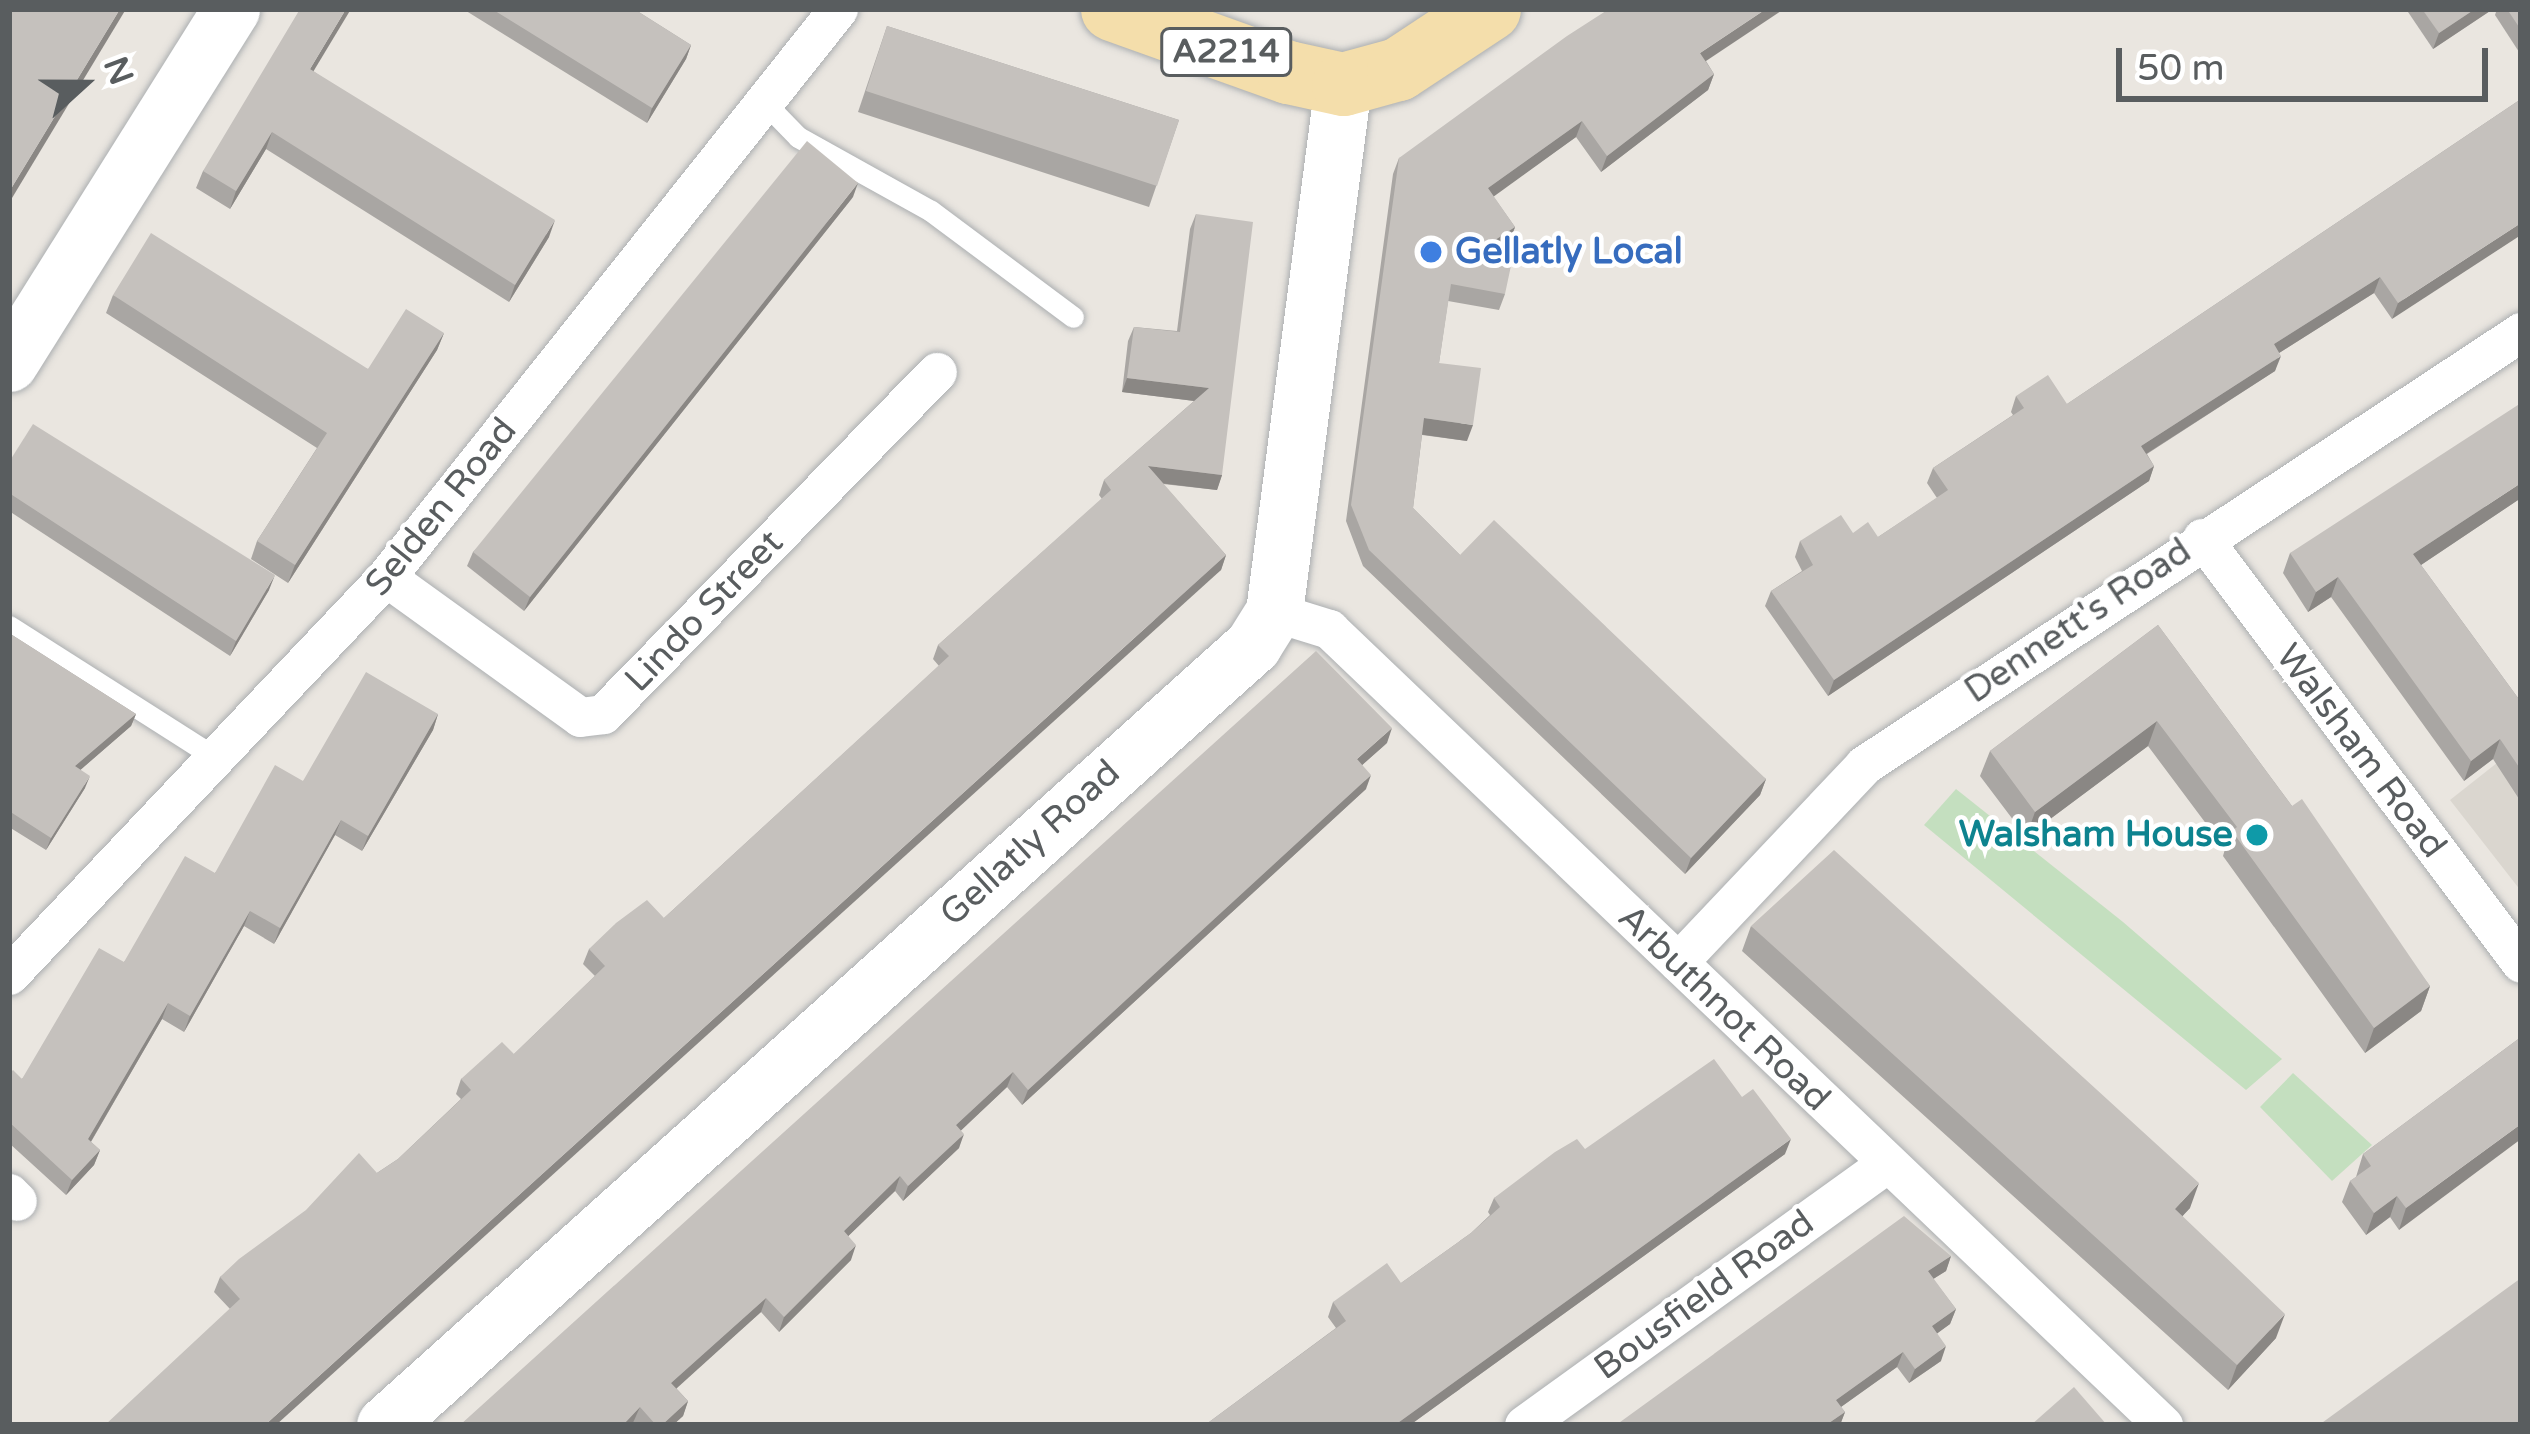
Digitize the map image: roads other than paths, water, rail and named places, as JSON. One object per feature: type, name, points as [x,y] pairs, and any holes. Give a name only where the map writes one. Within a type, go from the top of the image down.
[{"type":"main road","points":[[9,363],[231,9]]},
{"type":"main road","name":"A2214","points":[[1112,9],[1288,73],[1343,84],[1398,69],[1489,9]]},
{"type":"main road","points":[[1274,612],[1343,84]]},
{"type":"main road","name":"Gellatly Road","points":[[385,1425],[1253,645],[1274,612]]},
{"type":"street","name":"Selden Road","points":[[9,975],[386,578],[838,9]]},
{"type":"street","name":"Dennett's Road","points":[[1678,962],[1864,765],[2521,332]]},
{"type":"street","name":"Lindo Street","points":[[386,578],[580,717],[603,714],[937,372]]},
{"type":"street","name":"Walsham Road","points":[[2202,538],[2521,963]]},
{"type":"street","name":"Arbuthnot Road","points":[[1274,612],[1329,629],[1885,1165],[2163,1425]]},
{"type":"street","name":"Bousfield Road","points":[[1524,1425],[1885,1165]]},
{"type":"lane","points":[[762,100],[798,136],[931,211],[1073,317]]},
{"type":"lane","points":[[9,626],[218,759]]},
{"type":"place","name":"Gellatly Local","points":[[1431,252]]},
{"type":"place","name":"Walsham House","points":[[2257,835]]}]
